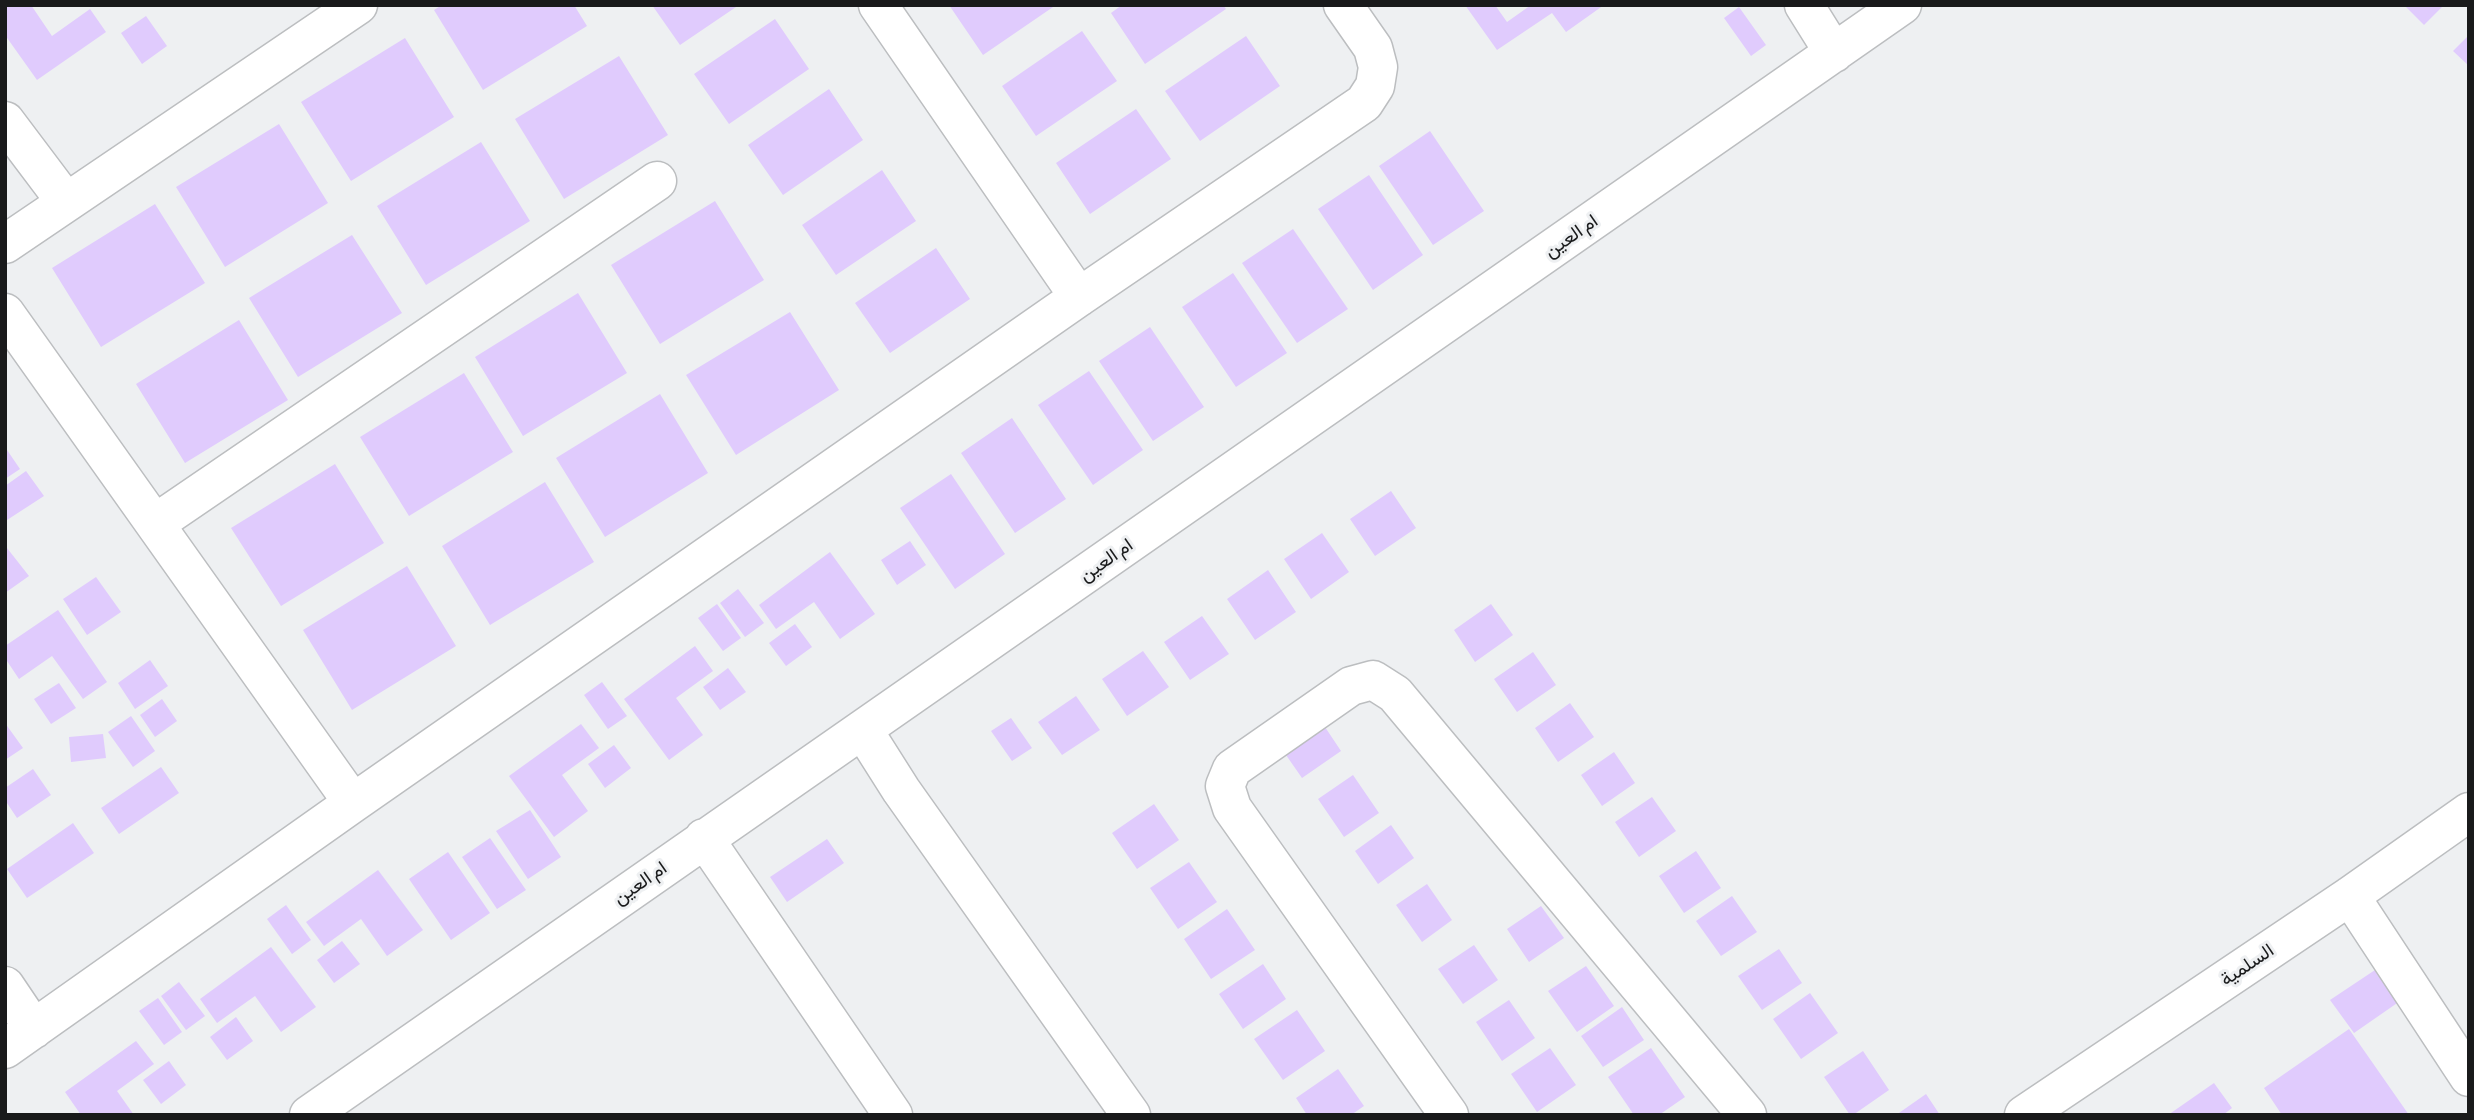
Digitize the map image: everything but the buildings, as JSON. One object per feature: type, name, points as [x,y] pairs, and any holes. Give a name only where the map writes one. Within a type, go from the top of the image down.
[{"type":"street","points":[[5,244],[358,5]]},
{"type":"street","points":[[878,5],[1079,297]]},
{"type":"street","points":[[5,986],[20,1039],[353,803],[1079,297],[1364,103],[1375,86],[1378,67],[1373,48],[1343,5]]},
{"type":"street","points":[[1804,5],[1834,53]]},
{"type":"street","name":"ام العين","points":[[309,1115],[1902,5]]},
{"type":"street","points":[[5,121],[66,202]]},
{"type":"street","points":[[156,523],[657,181]]},
{"type":"street","points":[[5,313],[353,803]]},
{"type":"street","points":[[1449,1115],[1233,808],[1225,786],[1232,769],[1351,686],[1373,680],[1395,694],[1747,1115]]},
{"type":"street","points":[[863,730],[901,790],[1131,1115]]},
{"type":"street","name":"السلمية","points":[[2024,1115],[2350,896],[2469,812]]},
{"type":"street","points":[[704,838],[893,1115]]},
{"type":"street","points":[[2350,896],[2469,1077]]}]
